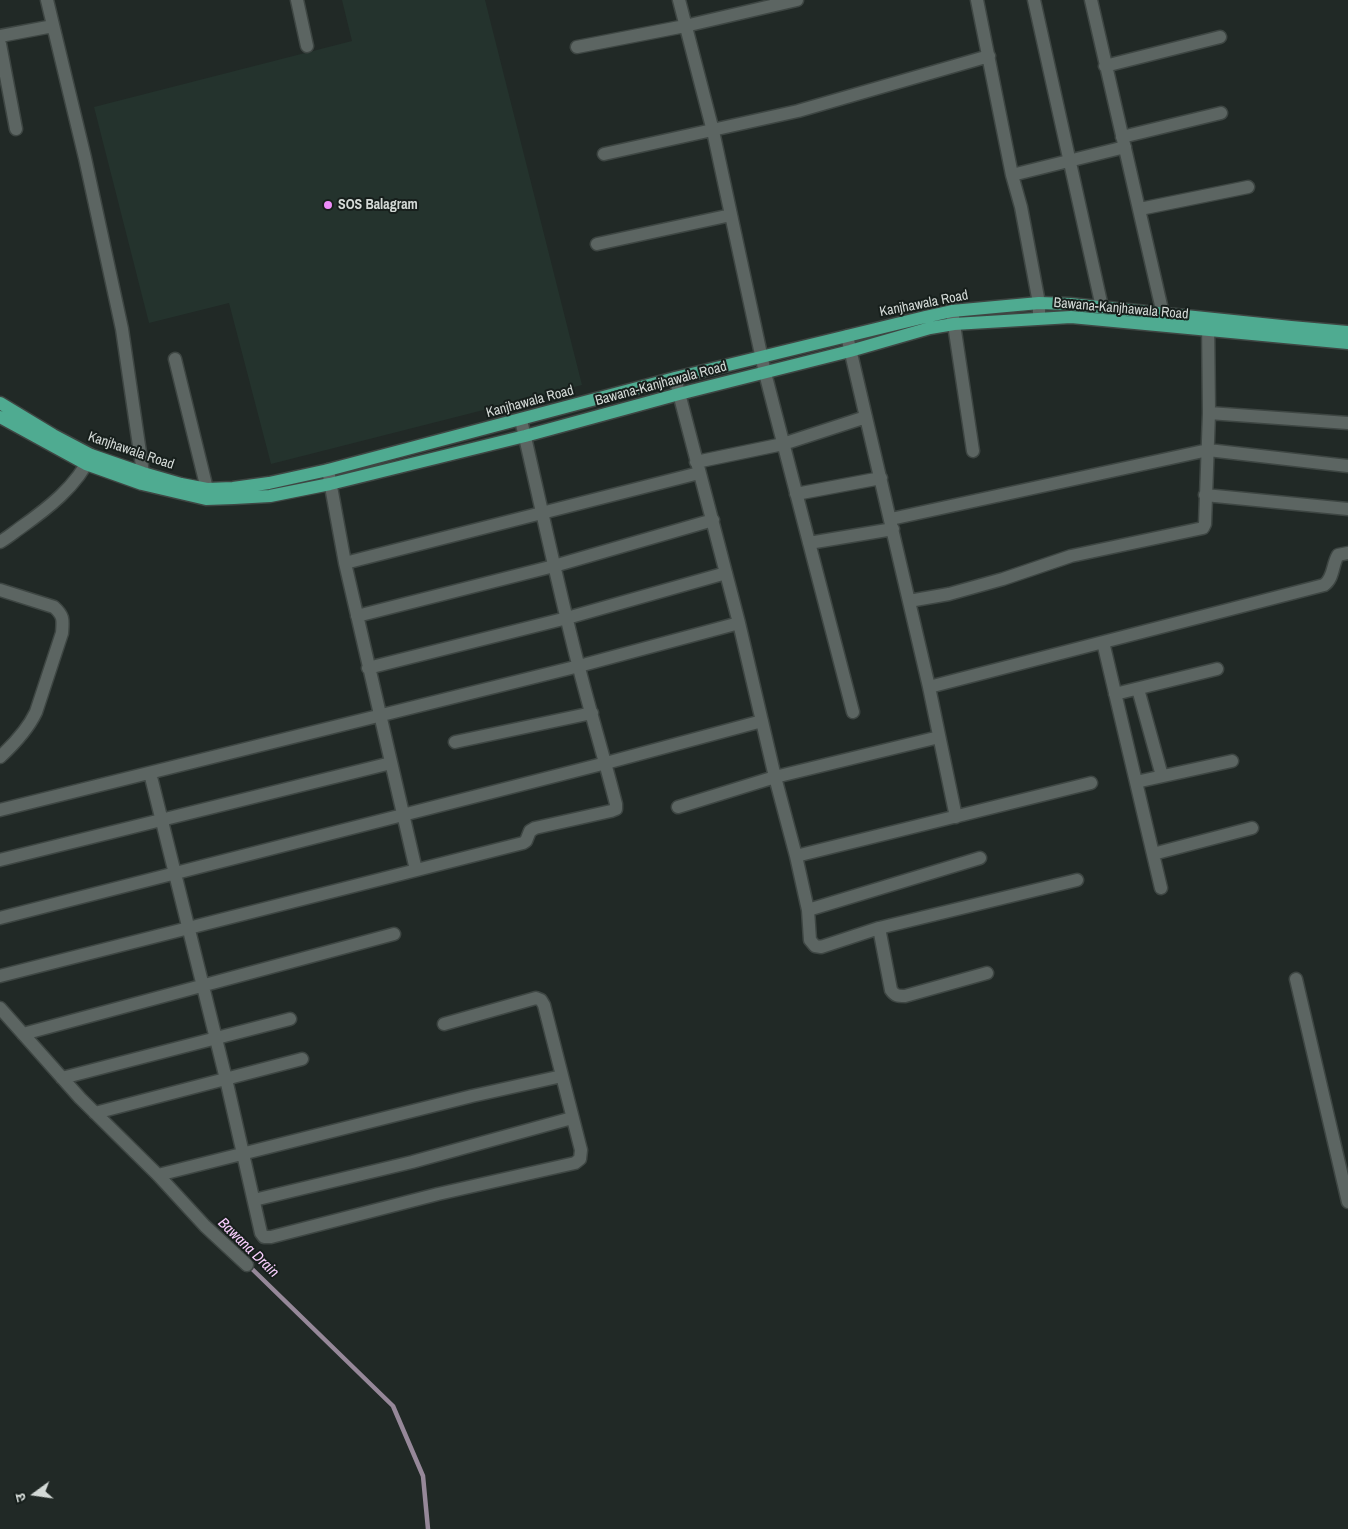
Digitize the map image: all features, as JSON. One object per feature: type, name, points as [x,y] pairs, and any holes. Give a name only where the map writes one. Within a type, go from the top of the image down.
[{"type":"main road","name":"Kanjhawala Road","points":[[206,494],[328,470],[675,378],[888,326],[1039,304],[1102,307],[1163,314],[1208,325],[1291,327],[1348,332]]},
{"type":"main road","name":"Bawana-Kanjhawala Road","points":[[0,418],[88,460],[143,479],[206,494],[270,496],[330,484],[525,436],[679,394],[891,340],[930,328],[953,318],[1070,317],[1208,325],[1348,344]]},
{"type":"main road","points":[[888,326],[891,340]]},
{"type":"main road","name":"Kanjhawala Road","points":[[0,403],[53,435],[88,460]]},
{"type":"street","points":[[47,0],[85,158],[122,329],[143,479]]},
{"type":"street","points":[[296,0],[307,46]]},
{"type":"street","points":[[679,0],[713,131],[765,373],[852,712]]},
{"type":"street","points":[[578,47],[685,26],[797,0]]},
{"type":"street","points":[[977,0],[1012,175],[1021,207],[1040,318]]},
{"type":"street","points":[[1034,0],[1102,307]]},
{"type":"street","points":[[1091,0],[1163,314]]},
{"type":"street","points":[[0,36],[53,26]]},
{"type":"street","points":[[1105,66],[1220,37]]},
{"type":"street","points":[[0,44],[16,129]]},
{"type":"street","points":[[604,154],[798,111],[989,56]]},
{"type":"street","points":[[1012,175],[1069,161],[1123,142],[1221,112]]},
{"type":"street","points":[[1140,209],[1248,187]]},
{"type":"street","points":[[597,244],[731,215]]},
{"type":"street","points":[[953,318],[973,451]]},
{"type":"street","points":[[909,601],[949,594],[1071,556],[1203,528],[1205,524],[1209,413],[1208,325]]},
{"type":"street","points":[[847,336],[929,686],[956,817]]},
{"type":"street","points":[[175,358],[206,494]]},
{"type":"street","points":[[675,378],[740,623],[775,777],[796,856],[808,910],[810,940],[815,946],[821,947],[878,928],[1077,880]]},
{"type":"street","points":[[1209,413],[1348,423]]},
{"type":"street","points":[[345,563],[542,513],[783,444],[866,417]]},
{"type":"street","points":[[0,976],[523,843],[526,841],[530,831],[535,828],[611,812],[616,809],[606,763],[554,566],[521,420]]},
{"type":"street","points":[[809,544],[1208,450],[1348,466]]},
{"type":"street","points":[[0,542],[45,510],[69,486],[88,460]]},
{"type":"street","points":[[328,470],[345,563],[368,668],[416,870]]},
{"type":"street","points":[[796,494],[881,478]]},
{"type":"street","points":[[1205,495],[1348,509]]},
{"type":"street","points":[[357,616],[554,566],[713,520]]},
{"type":"street","points":[[929,686],[1324,585],[1329,582],[1334,560],[1338,555],[1348,553]]},
{"type":"street","points":[[368,668],[567,618],[726,573]]},
{"type":"street","points":[[0,590],[54,607],[60,613],[63,620],[62,633],[32,720],[0,757]]},
{"type":"street","points":[[0,810],[579,666],[740,623]]},
{"type":"street","points":[[1103,642],[1161,888]]},
{"type":"street","points":[[1115,694],[1217,669]]},
{"type":"street","points":[[1138,688],[1162,776]]},
{"type":"street","points":[[455,742],[592,713]]},
{"type":"street","points":[[0,918],[606,763],[762,720]]},
{"type":"street","points":[[678,807],[775,777],[939,737]]},
{"type":"street","points":[[1136,782],[1232,761]]},
{"type":"street","points":[[0,860],[391,763]]},
{"type":"street","points":[[150,773],[226,1079],[261,1233],[264,1237],[271,1237],[580,1160],[581,1150],[544,1005],[540,1000],[536,998],[444,1024]]},
{"type":"street","points":[[796,856],[1091,782]]},
{"type":"street","points":[[1153,854],[1252,828]]},
{"type":"street","points":[[808,910],[980,858]]},
{"type":"street","points":[[878,928],[891,990],[898,996],[905,996],[987,973]]},
{"type":"street","points":[[23,1034],[394,934]]},
{"type":"street","points":[[1296,979],[1348,1202]]},
{"type":"street","points":[[0,1008],[95,1113],[158,1174],[204,1226],[247,1265]]},
{"type":"street","points":[[62,1078],[290,1019]]},
{"type":"street","points":[[95,1113],[302,1059]]},
{"type":"street","points":[[158,1174],[472,1096],[562,1076]]},
{"type":"street","points":[[254,1200],[412,1162],[572,1118]]},
{"type":"shaded area","name":"SOS Balagram","points":[[342,0],[485,0],[582,385],[271,464],[229,303],[149,323],[94,107],[352,41]]},
{"type":"waterway","name":"Bawana Drain","points":[[248,1265],[393,1406],[423,1476],[428,1529]]},
{"type":"place","name":"SOS Balagram","points":[[328,205]]}]
